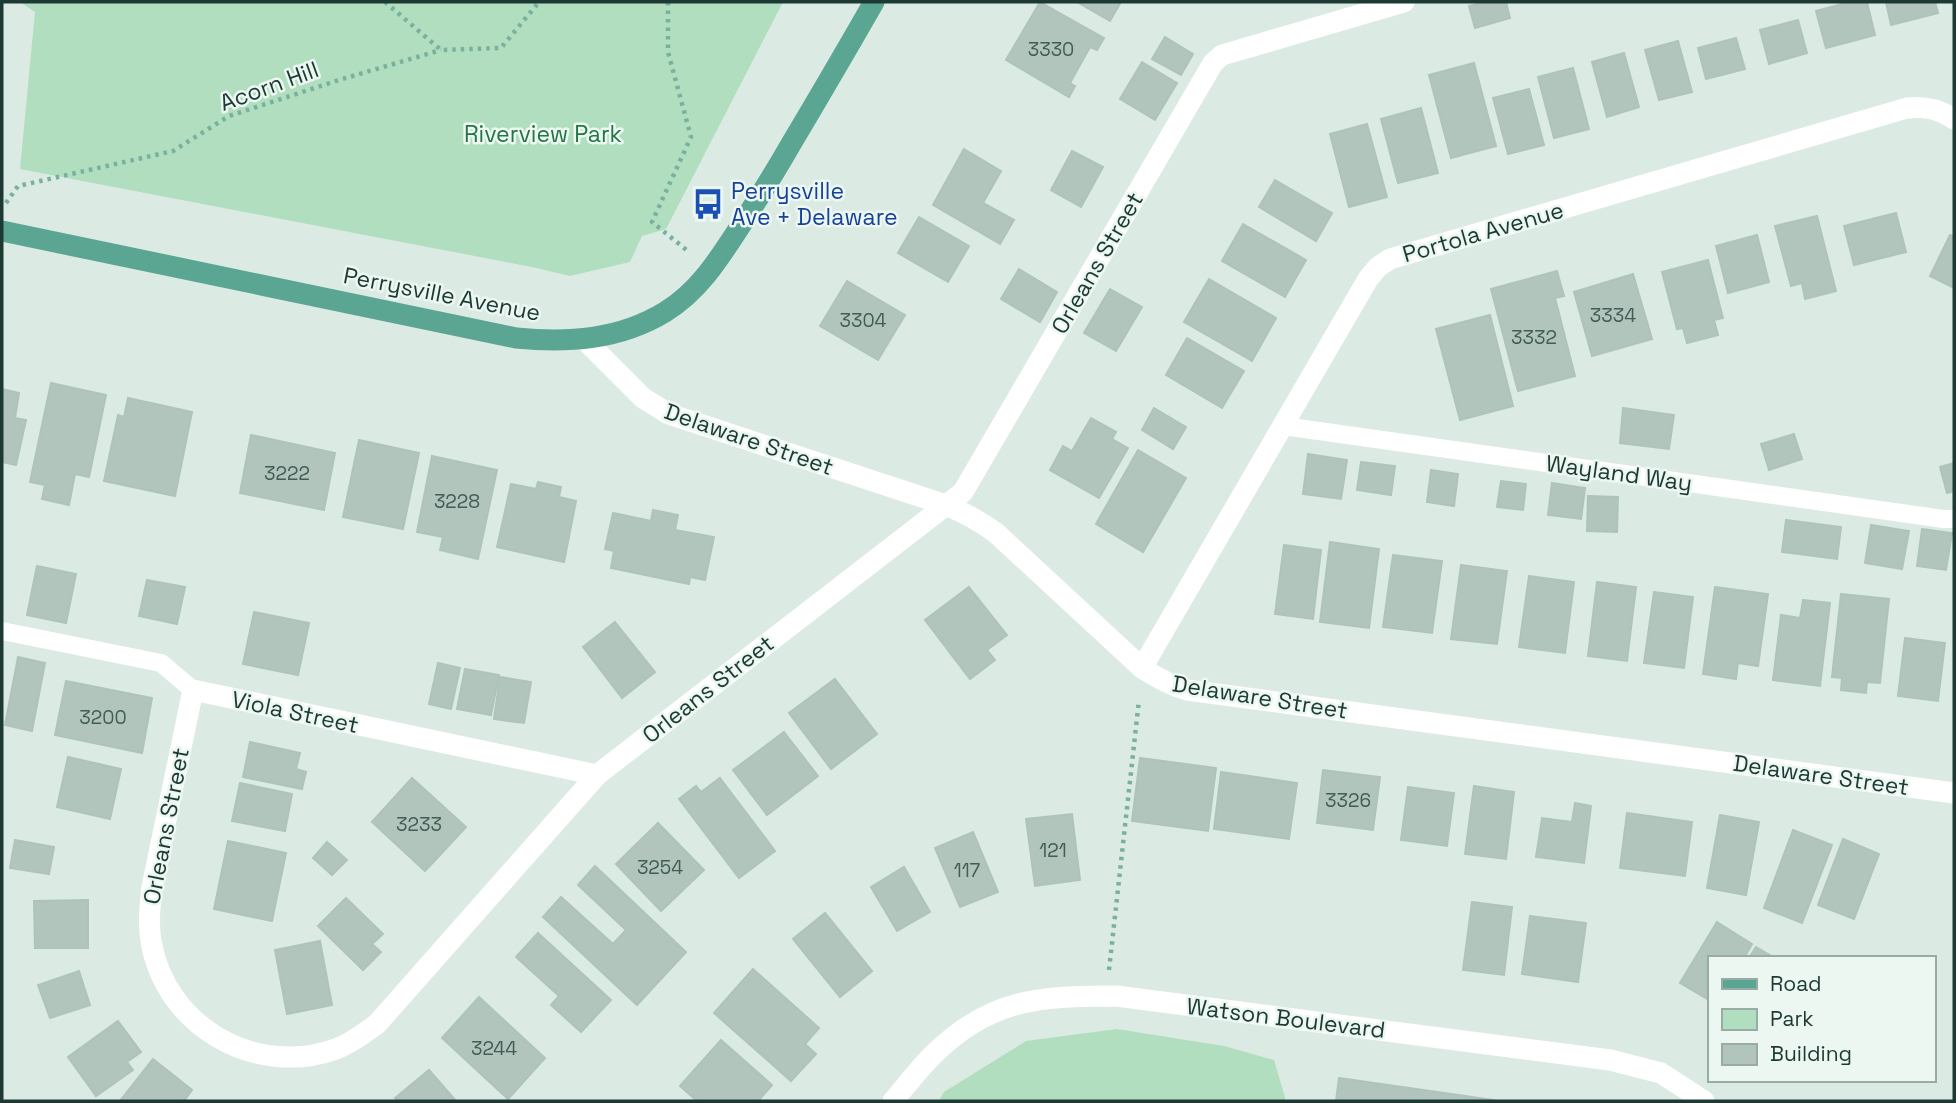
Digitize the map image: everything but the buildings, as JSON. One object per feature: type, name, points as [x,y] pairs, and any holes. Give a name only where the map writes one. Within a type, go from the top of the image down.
[{"type":"main road","name":"Perrysville Avenue","points":[[2,231],[516,338],[540,341],[606,336],[645,323],[683,300],[711,271],[767,186],[874,2]]},
{"type":"street","name":"Orleans Street","points":[[193,690],[152,887],[150,940],[157,965],[167,988],[183,1010],[202,1028],[224,1042],[245,1051],[268,1056],[291,1058],[326,1052],[359,1038],[377,1024],[597,775],[963,492],[1213,63],[1222,55],[1404,2]]},
{"type":"street","name":"Portola Avenue","points":[[1142,668],[1368,279],[1378,267],[1390,259],[1907,108],[1929,107],[1954,119]]},
{"type":"street","name":"Delaware Street","points":[[584,339],[643,398],[669,414],[966,513],[996,533],[1142,668],[1172,686],[1954,793]]},
{"type":"street","name":"Viola Street","points":[[193,690],[597,775]]},
{"type":"street","name":"Watson Boulevard","points":[[892,1101],[935,1053],[965,1028],[995,1011],[1031,1000],[1070,996],[1107,996],[1610,1060],[1661,1073],[1704,1101]]},
{"type":"lane","name":"Wayland Way","points":[[1283,426],[1954,519]]},
{"type":"lane","name":"Viola Street","points":[[2,635],[161,663],[193,690]]},
{"type":"path","points":[[385,2],[441,51]]},
{"type":"path","name":"Acorn Hill","points":[[2,208],[19,186],[173,151],[229,116],[339,80],[441,51],[500,48],[539,2]]},
{"type":"path","points":[[668,2],[668,52],[691,137],[652,222],[711,271]]},
{"type":"path","points":[[1107,996],[1142,668]]},
{"type":"green space","name":"Riverview Park","points":[[20,2],[783,2],[666,229],[642,236],[630,262],[570,276],[20,169],[35,12]]},
{"type":"green space","points":[[1117,1029],[1224,1046],[1274,1060],[1286,1101],[939,1101],[944,1092],[1026,1041]]},
{"type":"place","name":"Perrysville Ave + Delaware","points":[[708,204]]}]
